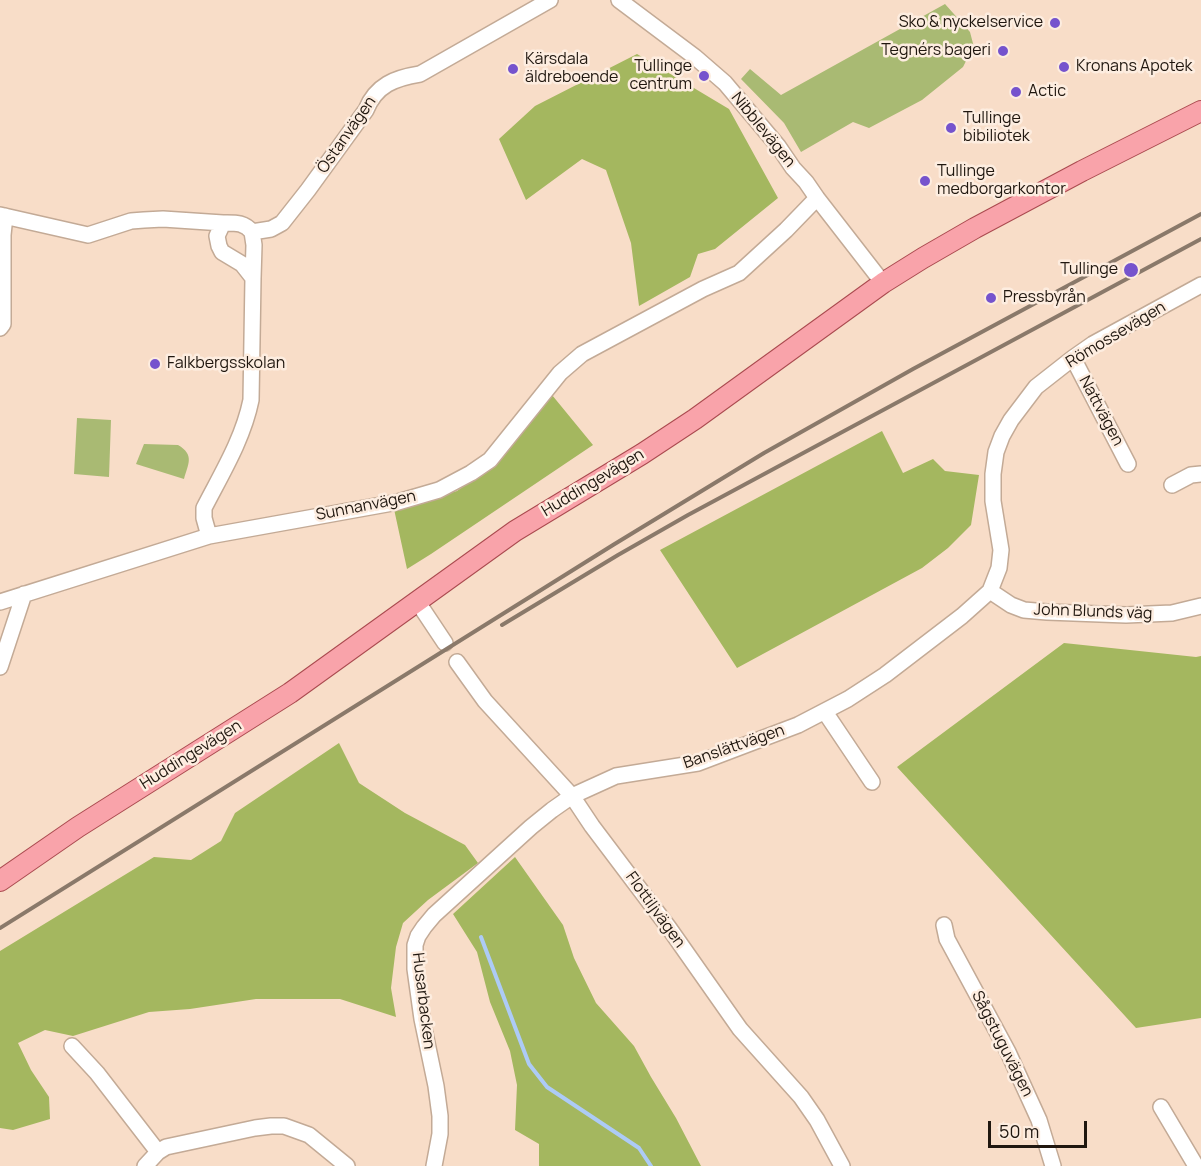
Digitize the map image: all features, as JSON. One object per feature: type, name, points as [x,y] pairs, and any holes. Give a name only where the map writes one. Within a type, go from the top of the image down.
[{"type":"main road","name":"Huddingevägen","points":[[0,881],[78,827],[290,693],[515,531],[695,419],[883,283],[975,228],[1201,111]]},
{"type":"street","name":"Östanvägen","points":[[252,232],[271,229],[282,223],[366,110],[375,93],[396,79],[420,74],[550,0]]},
{"type":"street","name":"Nibblevägen","points":[[619,0],[695,57],[725,83],[778,146],[883,283]]},
{"type":"street","name":"Sunnanvägen","points":[[0,602],[209,536],[398,502],[439,490],[490,460],[560,373],[582,354],[703,289],[739,273],[817,198]]},
{"type":"street","points":[[0,328],[3,324],[3,215],[88,235],[131,221],[144,220],[241,223],[248,226],[252,232],[254,245],[251,400],[233,455],[204,508],[209,536]]},
{"type":"street","points":[[223,223],[217,236],[222,252],[242,264],[253,278]]},
{"type":"street","name":"Römossevägen","points":[[990,591],[999,568],[1001,550],[993,501],[996,452],[1006,428],[1023,403],[1036,387],[1093,344],[1201,285]]},
{"type":"street","name":"Nattvägen","points":[[1073,358],[1128,464]]},
{"type":"street","points":[[1172,485],[1191,475],[1201,474]]},
{"type":"street","name":"John Blunds väg","points":[[990,591],[1011,605],[1024,610],[1047,612],[1159,614],[1201,606]]},
{"type":"street","name":"Banslättvägen","points":[[572,796],[630,772],[665,769],[705,761],[798,725],[825,712],[885,675],[962,616],[990,591]]},
{"type":"street","points":[[0,668],[24,594]]},
{"type":"street","points":[[417,601],[445,643]]},
{"type":"street","name":"Flottiljvägen","points":[[457,662],[485,701],[572,796],[740,1029],[801,1097],[817,1120],[842,1166]]},
{"type":"street","points":[[825,712],[872,782]]},
{"type":"street","name":"Husarbacken","points":[[434,1166],[440,1134],[440,1116],[415,969],[418,936],[442,907],[531,827],[572,796]]},
{"type":"street","name":"Sågstuguvägen","points":[[944,925],[947,939],[1003,1042],[1039,1120],[1053,1166]]},
{"type":"street","points":[[72,1046],[97,1073],[158,1152]]},
{"type":"street","points":[[1161,1107],[1196,1166]]},
{"type":"street","points":[[145,1166],[166,1147],[271,1126],[284,1126],[309,1135],[346,1166]]},
{"type":"green space","points":[[945,4],[970,32],[976,55],[922,100],[869,128],[853,122],[801,152],[784,123],[741,79],[750,69],[781,95]]},
{"type":"green space","points":[[637,54],[729,109],[778,198],[715,249],[698,254],[690,277],[639,306],[631,243],[606,170],[582,159],[526,200],[499,139],[535,106]]},
{"type":"green space","points":[[552,395],[593,445],[407,569],[394,509],[457,491],[497,461]]},
{"type":"green space","points":[[77,418],[111,420],[109,477],[74,474]]},
{"type":"green space","points":[[882,431],[903,473],[933,459],[945,471],[979,475],[971,525],[948,548],[922,568],[737,668],[660,550]]},
{"type":"green space","points":[[144,444],[178,445],[187,452],[189,460],[184,479],[136,464]]},
{"type":"green space","points":[[1064,643],[1201,656],[1201,1018],[1136,1028],[897,767]]},
{"type":"green space","points":[[339,743],[359,783],[405,813],[465,845],[478,863],[428,900],[403,923],[396,947],[391,988],[396,1017],[340,999],[256,999],[190,1009],[149,1012],[73,1036],[45,1030],[18,1043],[31,1070],[49,1097],[50,1119],[13,1130],[0,1128],[0,951],[154,857],[191,860],[221,841],[235,813]]},
{"type":"green space","points":[[515,857],[563,925],[574,958],[596,1003],[634,1046],[701,1166],[539,1166],[539,1144],[515,1130],[517,1085],[510,1051],[490,1002],[477,952],[453,914]]},
{"type":"waterway","points":[[481,937],[529,1064],[547,1087],[639,1148],[651,1166]]},
{"type":"railway","points":[[0,928],[764,453],[913,369],[1201,214]]},
{"type":"railway","points":[[502,625],[688,515],[1201,239]]},
{"type":"place","name":"Sko & nyckelservice","points":[[1055,23]]},
{"type":"place","name":"Tegnérs bageri","points":[[1003,51]]},
{"type":"place","name":"Kronans Apotek","points":[[1064,67]]},
{"type":"place","name":"Kärsdala äldreboende","points":[[513,69]]},
{"type":"place","name":"Tullinge centrum","points":[[704,76]]},
{"type":"place","name":"Actic","points":[[1016,92]]},
{"type":"place","name":"Tullinge bibiliotek","points":[[951,128]]},
{"type":"place","name":"Tullinge medborgarkontor","points":[[925,181]]},
{"type":"place","name":"Tullinge","points":[[1131,270]]},
{"type":"place","name":"Pressbyrån","points":[[991,298]]},
{"type":"place","name":"Falkbergsskolan","points":[[155,364]]}]
